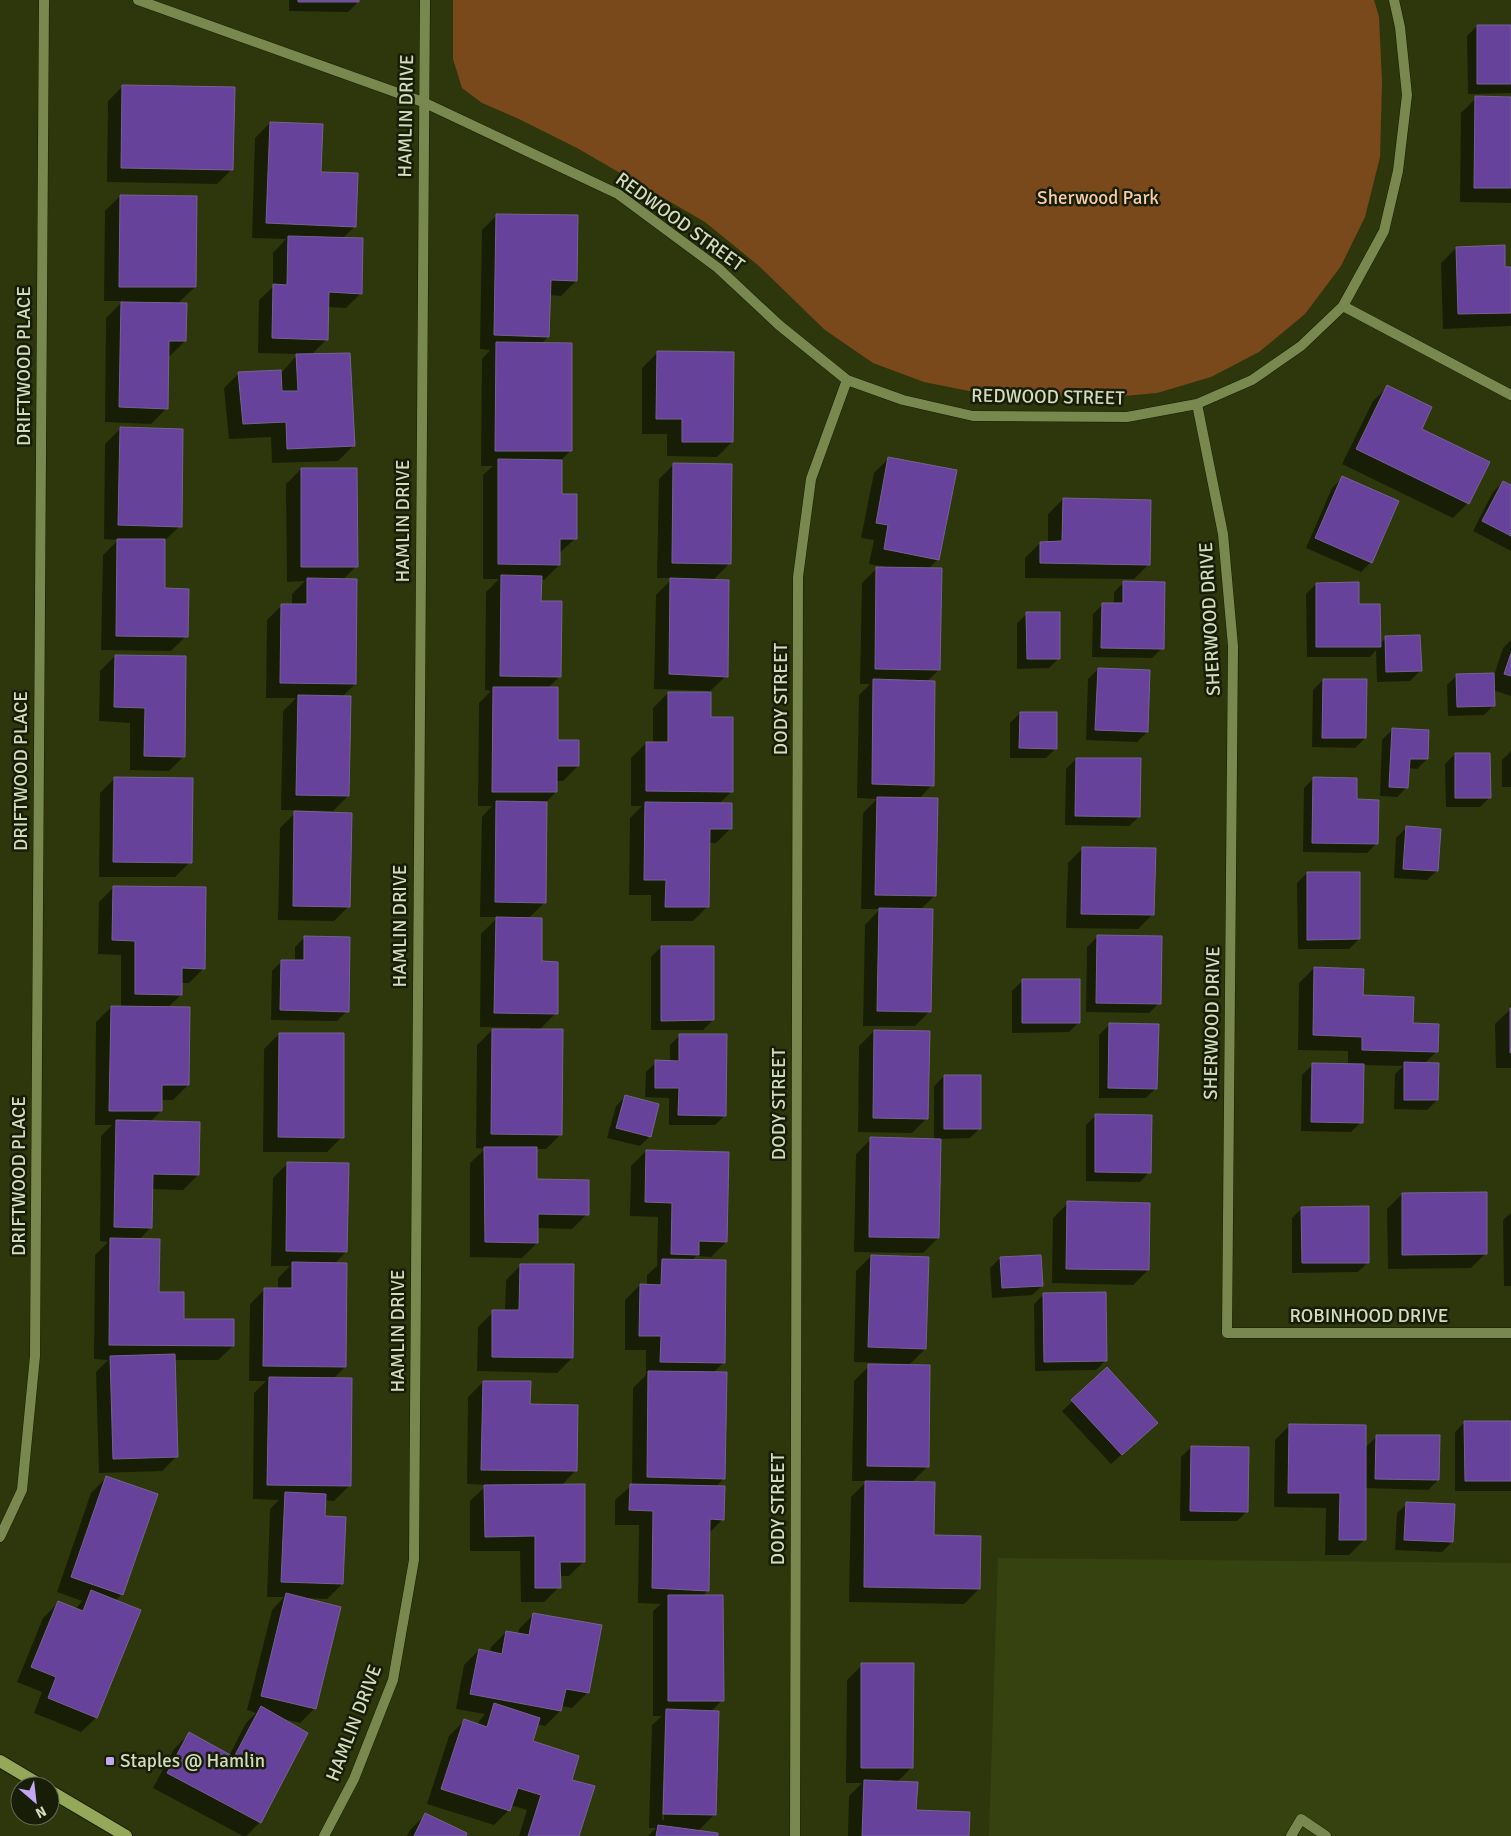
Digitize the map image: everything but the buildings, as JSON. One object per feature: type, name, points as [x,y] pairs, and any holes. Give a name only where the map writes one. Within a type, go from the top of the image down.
[{"type":"main road","points":[[0,1760],[26,1776]]},
{"type":"main road","points":[[60,1797],[126,1836]]},
{"type":"street","name":"DRIFTWOOD PLACE","points":[[0,1537],[22,1490],[35,1356],[44,0]]},
{"type":"street","name":"REDWOOD STREET","points":[[138,0],[423,102],[618,194],[718,268],[779,325],[847,380],[903,400],[973,416],[1127,416],[1197,404]]},
{"type":"street","name":"HAMLIN DRIVE","points":[[324,1836],[354,1779],[394,1680],[414,1560],[425,0]]},
{"type":"street","points":[[1197,404],[1252,380],[1302,346],[1343,306],[1384,231],[1398,171],[1407,96],[1400,27],[1394,0]]},
{"type":"street","points":[[1343,306],[1511,395]]},
{"type":"street","name":"DODY STREET","points":[[795,1836],[798,577],[811,478],[847,380]]},
{"type":"street","name":"SHERWOOD DRIVE","points":[[1197,404],[1223,534],[1233,646],[1226,1333]]},
{"type":"street","name":"ROBINHOOD DRIVE","points":[[1226,1333],[1511,1333]]},
{"type":"street","points":[[1291,1836],[1301,1819],[1326,1836]]},
{"type":"shaded area","points":[[998,1558],[1511,1563],[1511,1836],[989,1836]]},
{"type":"green space","name":"Sherwood Park","points":[[453,0],[1374,0],[1379,17],[1382,82],[1380,157],[1365,217],[1341,266],[1305,314],[1259,352],[1211,377],[1157,393],[1102,398],[984,394],[924,382],[873,363],[825,330],[759,266],[705,222],[577,148],[482,103],[462,88],[453,59]]},
{"type":"place","name":"Staples @ Hamlin","points":[[110,1761]]}]
